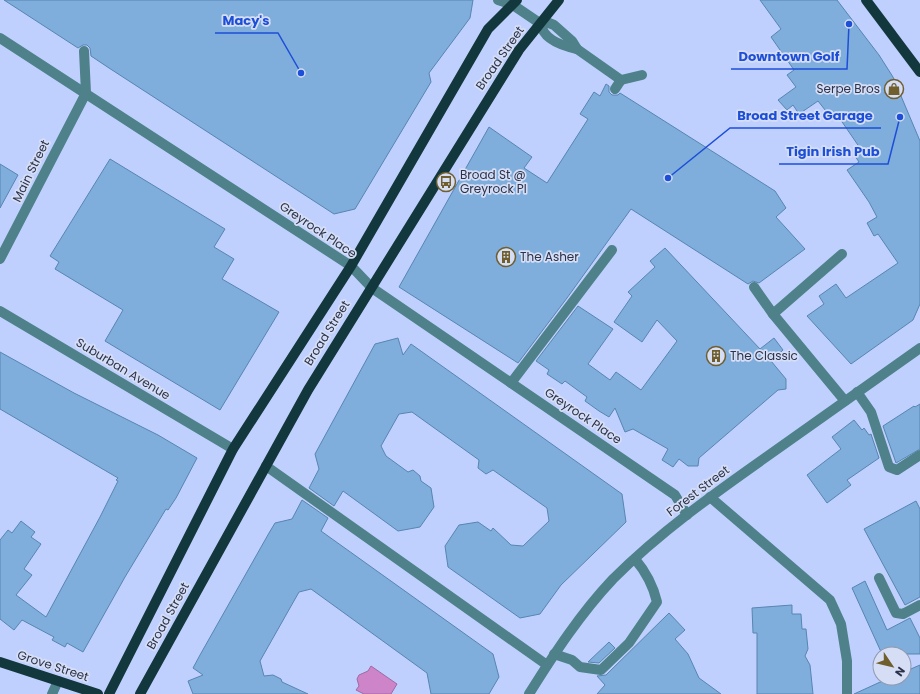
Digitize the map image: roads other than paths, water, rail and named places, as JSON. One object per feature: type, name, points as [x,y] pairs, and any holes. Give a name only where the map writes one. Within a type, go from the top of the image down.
[{"type":"main road","name":"Broad Street","points":[[140,694],[308,390],[519,50],[559,0]]},
{"type":"main road","points":[[866,0],[920,72]]},
{"type":"main road","name":"Broad Street","points":[[109,694],[233,449],[351,266],[488,29],[515,2]]},
{"type":"main road","name":"Grove Street","points":[[0,662],[98,694]]},
{"type":"street","points":[[498,0],[515,2],[541,24],[542,30],[546,35],[556,42],[577,49],[621,80]]},
{"type":"street","name":"Greyrock Place","points":[[0,38],[351,266],[372,288],[675,495],[687,515]]},
{"type":"street","points":[[84,51],[86,93]]},
{"type":"street","points":[[615,89],[621,80],[642,74]]},
{"type":"street","name":"Main Street","points":[[0,259],[86,93]]},
{"type":"street","points":[[511,383],[612,250]]},
{"type":"street","points":[[773,314],[842,254]]},
{"type":"street","points":[[754,287],[773,314],[845,401]]},
{"type":"street","name":"Suburban Avenue","points":[[0,311],[233,449]]},
{"type":"street","name":"Forest Street","points":[[529,694],[554,654],[593,602],[635,558],[710,497],[920,348]]},
{"type":"street","points":[[858,392],[871,412],[889,467],[897,470],[920,454]]},
{"type":"street","points":[[266,466],[547,665]]},
{"type":"street","points":[[710,497],[830,600],[841,624],[847,661],[847,694]]},
{"type":"street","points":[[554,654],[572,660],[580,667],[601,670],[629,643],[658,602],[654,588],[646,572],[635,558]]},
{"type":"street","points":[[879,578],[896,612],[903,614],[920,605]]},
{"type":"street","points":[[52,694],[58,681]]},
{"type":"place","name":"Downtown Golf","points":[[849,24]]},
{"type":"place","name":"Macy's","points":[[301,73]]},
{"type":"place","name":"Serpe Bros","points":[[894,89]]},
{"type":"place","name":"Tigin Irish Pub","points":[[900,117]]},
{"type":"place","name":"Broad Street Garage","points":[[668,178]]},
{"type":"place","name":"Broad St @ Greyrock Pl","points":[[446,182]]},
{"type":"place","name":"The Asher","points":[[506,257]]},
{"type":"place","name":"The Classic","points":[[716,356]]}]
